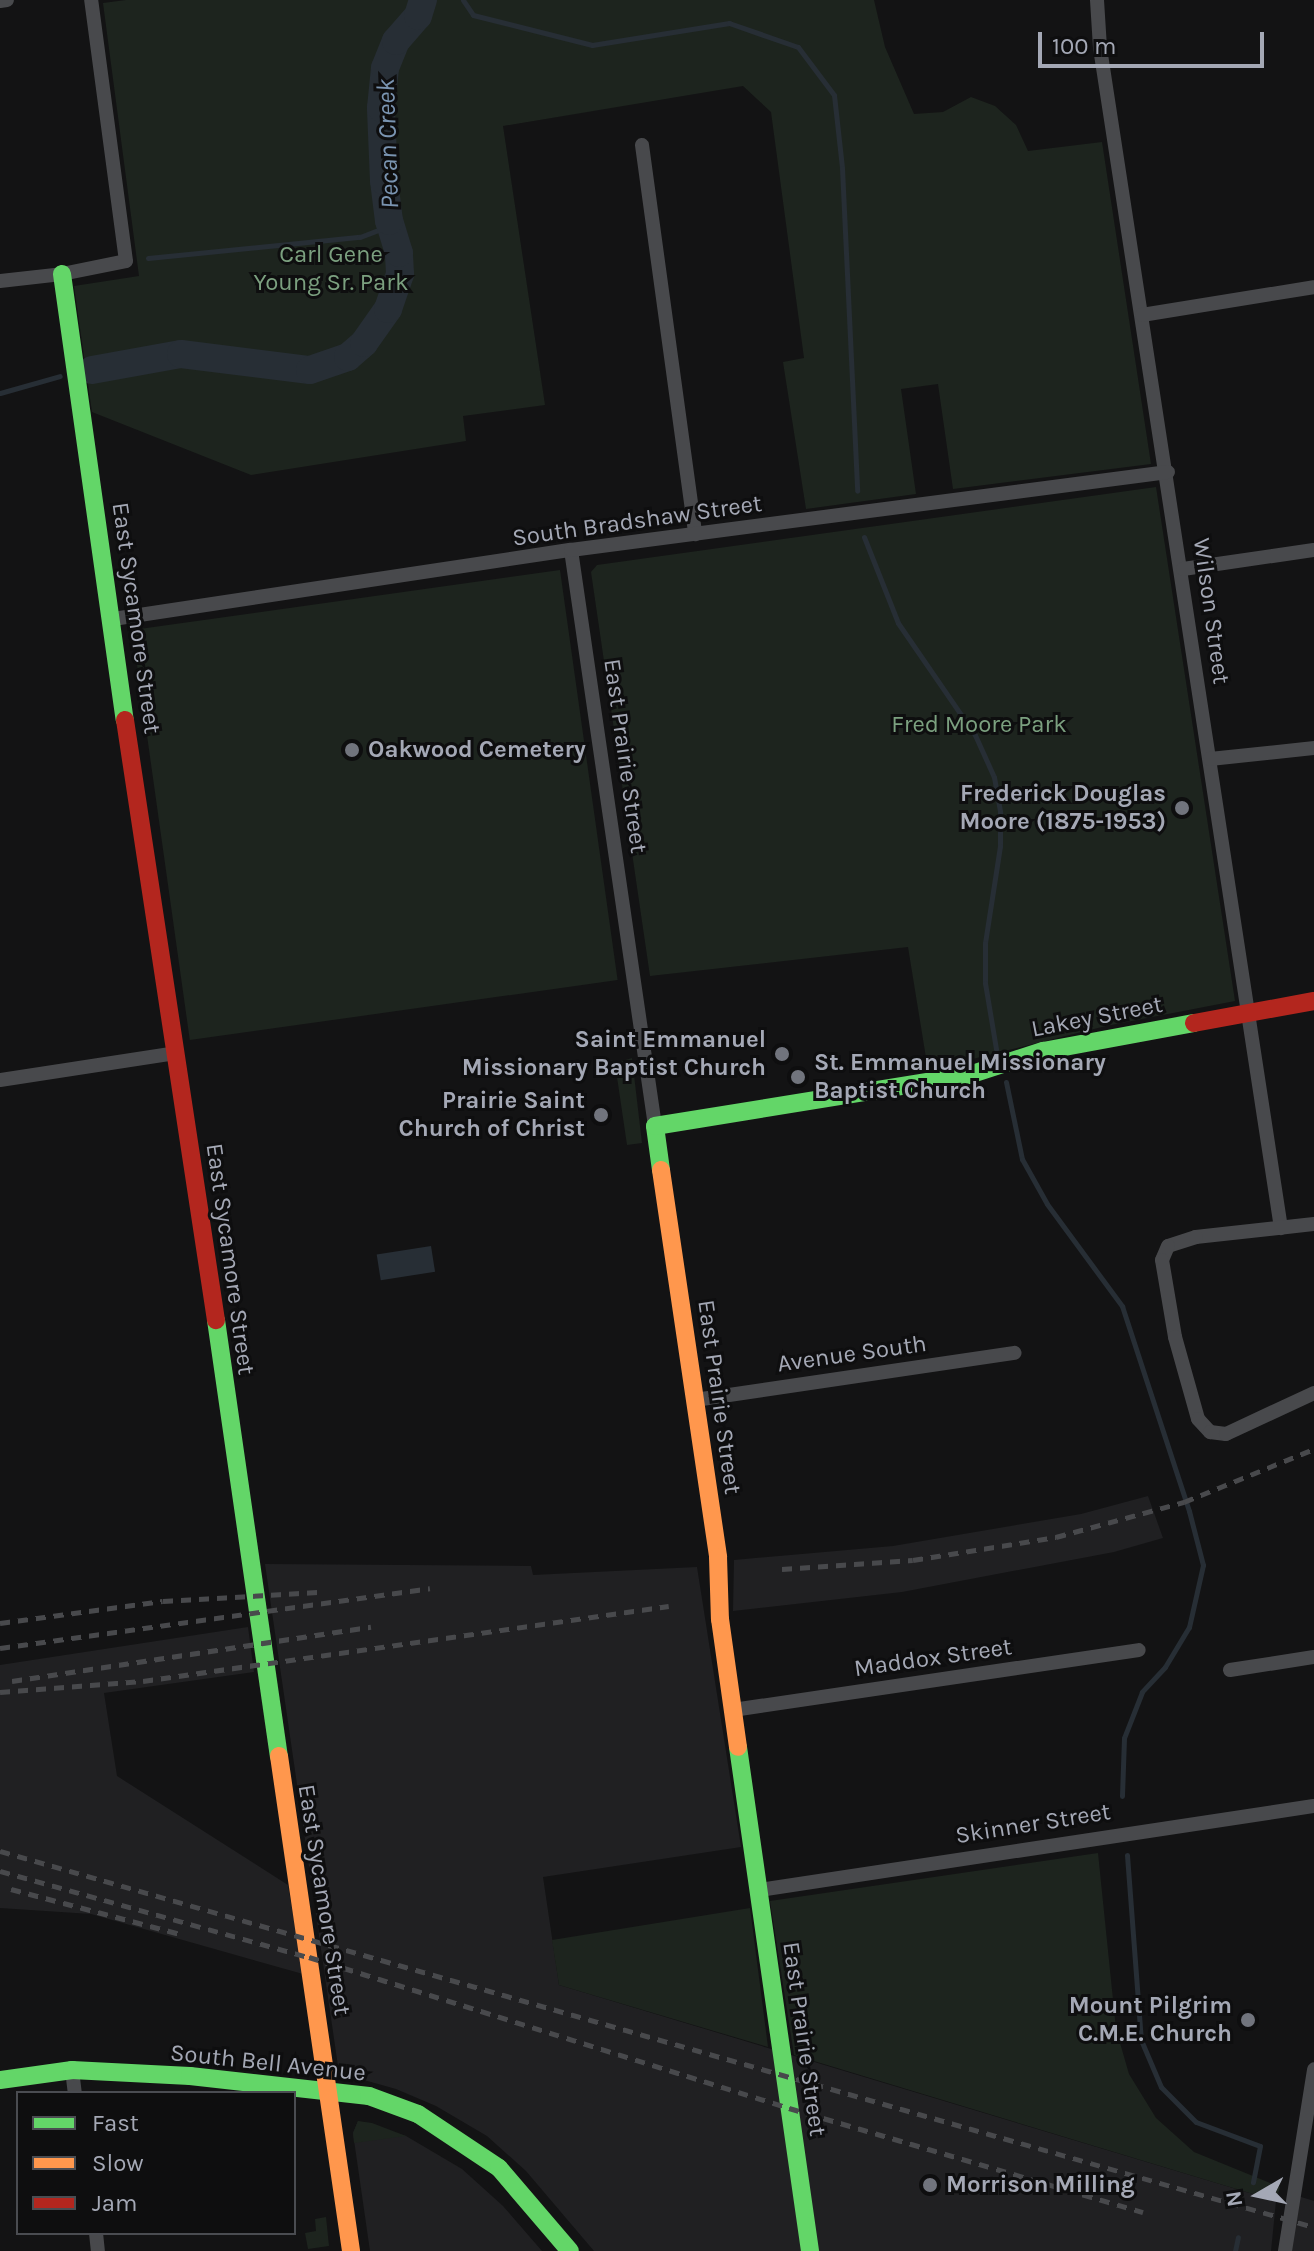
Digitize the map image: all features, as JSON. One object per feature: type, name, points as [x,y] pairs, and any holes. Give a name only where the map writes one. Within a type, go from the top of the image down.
[{"type":"street","points":[[0,1],[7,0]]},
{"type":"street","points":[[0,281],[62,274],[126,261],[91,0]]},
{"type":"street","name":"Wilson Street","points":[[1097,0],[1100,48],[1183,569],[1281,1228]]},
{"type":"street","points":[[642,145],[695,534]]},
{"type":"street","name":"East Sycamore Street","points":[[62,274],[113,619],[114,651],[177,1053],[351,2251]]},
{"type":"street","points":[[1142,315],[1314,287]]},
{"type":"street","name":"South Bradshaw Street","points":[[113,619],[571,550],[1168,472]]},
{"type":"street","name":"East Prairie Street","points":[[571,550],[718,1557],[720,1619],[810,2251]]},
{"type":"street","points":[[1183,569],[1314,550]]},
{"type":"street","points":[[1210,759],[1314,748]]},
{"type":"street","name":"Lakey Street","points":[[655,1126],[969,1075],[1043,1051],[1314,1001]]},
{"type":"street","points":[[0,1080],[177,1053]]},
{"type":"street","points":[[1314,1224],[1196,1237],[1168,1246],[1162,1260],[1175,1337],[1198,1419],[1210,1432],[1226,1434],[1314,1393]]},
{"type":"street","name":"Avenue South","points":[[695,1400],[1015,1353]]},
{"type":"street","name":"Maddox Street","points":[[733,1710],[1139,1650]]},
{"type":"street","points":[[1230,1670],[1314,1657]]},
{"type":"street","name":"Skinner Street","points":[[759,1890],[1314,1806]]},
{"type":"street","points":[[1285,2251],[1307,2146],[1314,2069]]},
{"type":"street","points":[[72,2070],[75,2091]]},
{"type":"street","name":"South Bell Avenue","points":[[0,2080],[72,2070],[328,2089],[369,2096],[418,2114],[460,2139],[499,2168],[570,2251]]},
{"type":"shaded area","points":[[431,1246],[435,1272],[381,1280],[377,1255]]},
{"type":"shaded area","points":[[1148,1496],[1163,1538],[1114,1552],[902,1592],[733,1611],[734,1560],[893,1546],[1081,1514]]},
{"type":"shaded area","points":[[265,1564],[531,1566],[533,1575],[697,1567],[741,1847],[543,1877],[559,1985],[1276,2201],[1271,2251],[594,2251],[526,2171],[487,2136],[436,2106],[396,2089],[339,2073]]},
{"type":"shaded area","points":[[248,1627],[254,1672],[104,1693],[117,1776],[288,1885],[303,1974],[91,1914],[0,1908],[0,1665]]},
{"type":"shaded area","points":[[358,2121],[406,2136],[462,2169],[503,2206],[542,2251],[370,2251],[353,2133]]},
{"type":"shaded area","points":[[1298,2196],[1314,2201],[1314,2251],[1291,2251]]},
{"type":"green space","name":"Carl Gene Young Sr. Park","points":[[126,0],[874,0],[885,47],[914,114],[943,112],[971,97],[995,106],[1016,125],[1028,151],[1102,142],[1151,464],[953,489],[938,384],[901,389],[916,494],[806,509],[783,362],[804,358],[771,112],[743,86],[503,126],[545,405],[463,416],[466,441],[251,475],[92,412],[74,286],[139,276],[103,3]]},
{"type":"green space","name":"Fred Moore Park","points":[[1156,487],[1235,1001],[1106,1026],[928,1070],[908,947],[650,976],[591,572],[597,565]]},
{"type":"green space","name":"Oakwood Cemetery","points":[[560,570],[618,980],[190,1040],[132,630]]},
{"type":"green space","points":[[632,1058],[642,1143],[627,1145],[617,1077],[619,1062]]},
{"type":"green space","points":[[1098,1853],[1116,2029],[1129,2074],[1156,2118],[1194,2152],[1280,2187],[1276,2201],[794,2055],[770,1901]]},
{"type":"green space","points":[[750,1908],[768,2047],[559,1985],[552,1940]]},
{"type":"green space","points":[[358,2121],[406,2136],[354,2143],[353,2133]]},
{"type":"green space","points":[[326,2217],[329,2246],[308,2249],[305,2233],[316,2231],[315,2219]]},
{"type":"waterway","name":"Pecan Creek","points":[[92,370],[181,354],[310,370],[348,357],[364,343],[388,309],[400,274],[399,253],[389,221],[384,181],[381,108],[385,68],[396,41],[418,16],[423,0]]},
{"type":"waterway","points":[[463,0],[473,15],[592,45],[729,23],[798,47],[834,95],[842,168],[857,491]]},
{"type":"waterway","points":[[148,258],[360,237],[381,229],[389,221]]},
{"type":"waterway","name":"Pecan Creek","points":[[0,393],[60,376]]},
{"type":"waterway","points":[[864,537],[898,623],[975,735],[994,777],[1000,812],[1000,846],[985,943],[985,983],[996,1049]]},
{"type":"waterway","points":[[1006,1082],[1022,1159],[1047,1204],[1122,1306],[1189,1511],[1203,1565],[1189,1627],[1165,1667],[1142,1692],[1124,1738],[1122,1796]]},
{"type":"waterway","points":[[1127,1855],[1141,2040],[1161,2087],[1196,2122],[1260,2146],[1253,2182]]},
{"type":"waterway","points":[[1235,2251],[1238,2237]]},
{"type":"railway","points":[[782,1569],[913,1560],[1056,1537],[1184,1502],[1314,1449]]},
{"type":"railway","points":[[0,1648],[430,1588]]},
{"type":"railway","points":[[0,1623],[163,1601],[318,1592]]},
{"type":"railway","points":[[0,1692],[143,1681],[669,1606]]},
{"type":"railway","points":[[12,1681],[371,1627]]},
{"type":"railway","points":[[0,1851],[1314,2227]]},
{"type":"railway","points":[[0,1871],[309,1957],[789,2108],[1143,2212]]},
{"type":"railway","points":[[11,1889],[184,1935]]},
{"type":"traffic: fast","points":[[62,274],[125,720]]},
{"type":"traffic: fast","points":[[661,1170],[655,1126],[969,1075],[1043,1051],[1194,1023]]},
{"type":"traffic: fast","points":[[216,1320],[279,1756]]},
{"type":"traffic: fast","points":[[738,1747],[810,2251]]},
{"type":"traffic: fast","points":[[0,2080],[72,2070],[190,2076],[369,2096],[418,2114],[499,2168],[570,2251]]},
{"type":"traffic: slow","points":[[661,1170],[718,1557],[720,1619],[738,1747]]},
{"type":"traffic: slow","points":[[279,1756],[351,2251]]},
{"type":"traffic: jam","points":[[125,720],[216,1320]]},
{"type":"traffic: jam","points":[[1194,1023],[1314,1001]]},
{"type":"place","name":"Oakwood Cemetery","points":[[352,750]]},
{"type":"place","name":"Frederick Douglas Moore (1875-1953)","points":[[1182,808]]},
{"type":"place","name":"Saint Emmanuel Missionary Baptist Church","points":[[782,1054]]},
{"type":"place","name":"St. Emmanuel Missionary Baptist Church","points":[[798,1077]]},
{"type":"place","name":"Prairie Saint Church of Christ","points":[[601,1115]]},
{"type":"place","name":"Mount Pilgrim C.M.E. Church","points":[[1248,2020]]},
{"type":"place","name":"Morrison Milling","points":[[930,2185]]}]
